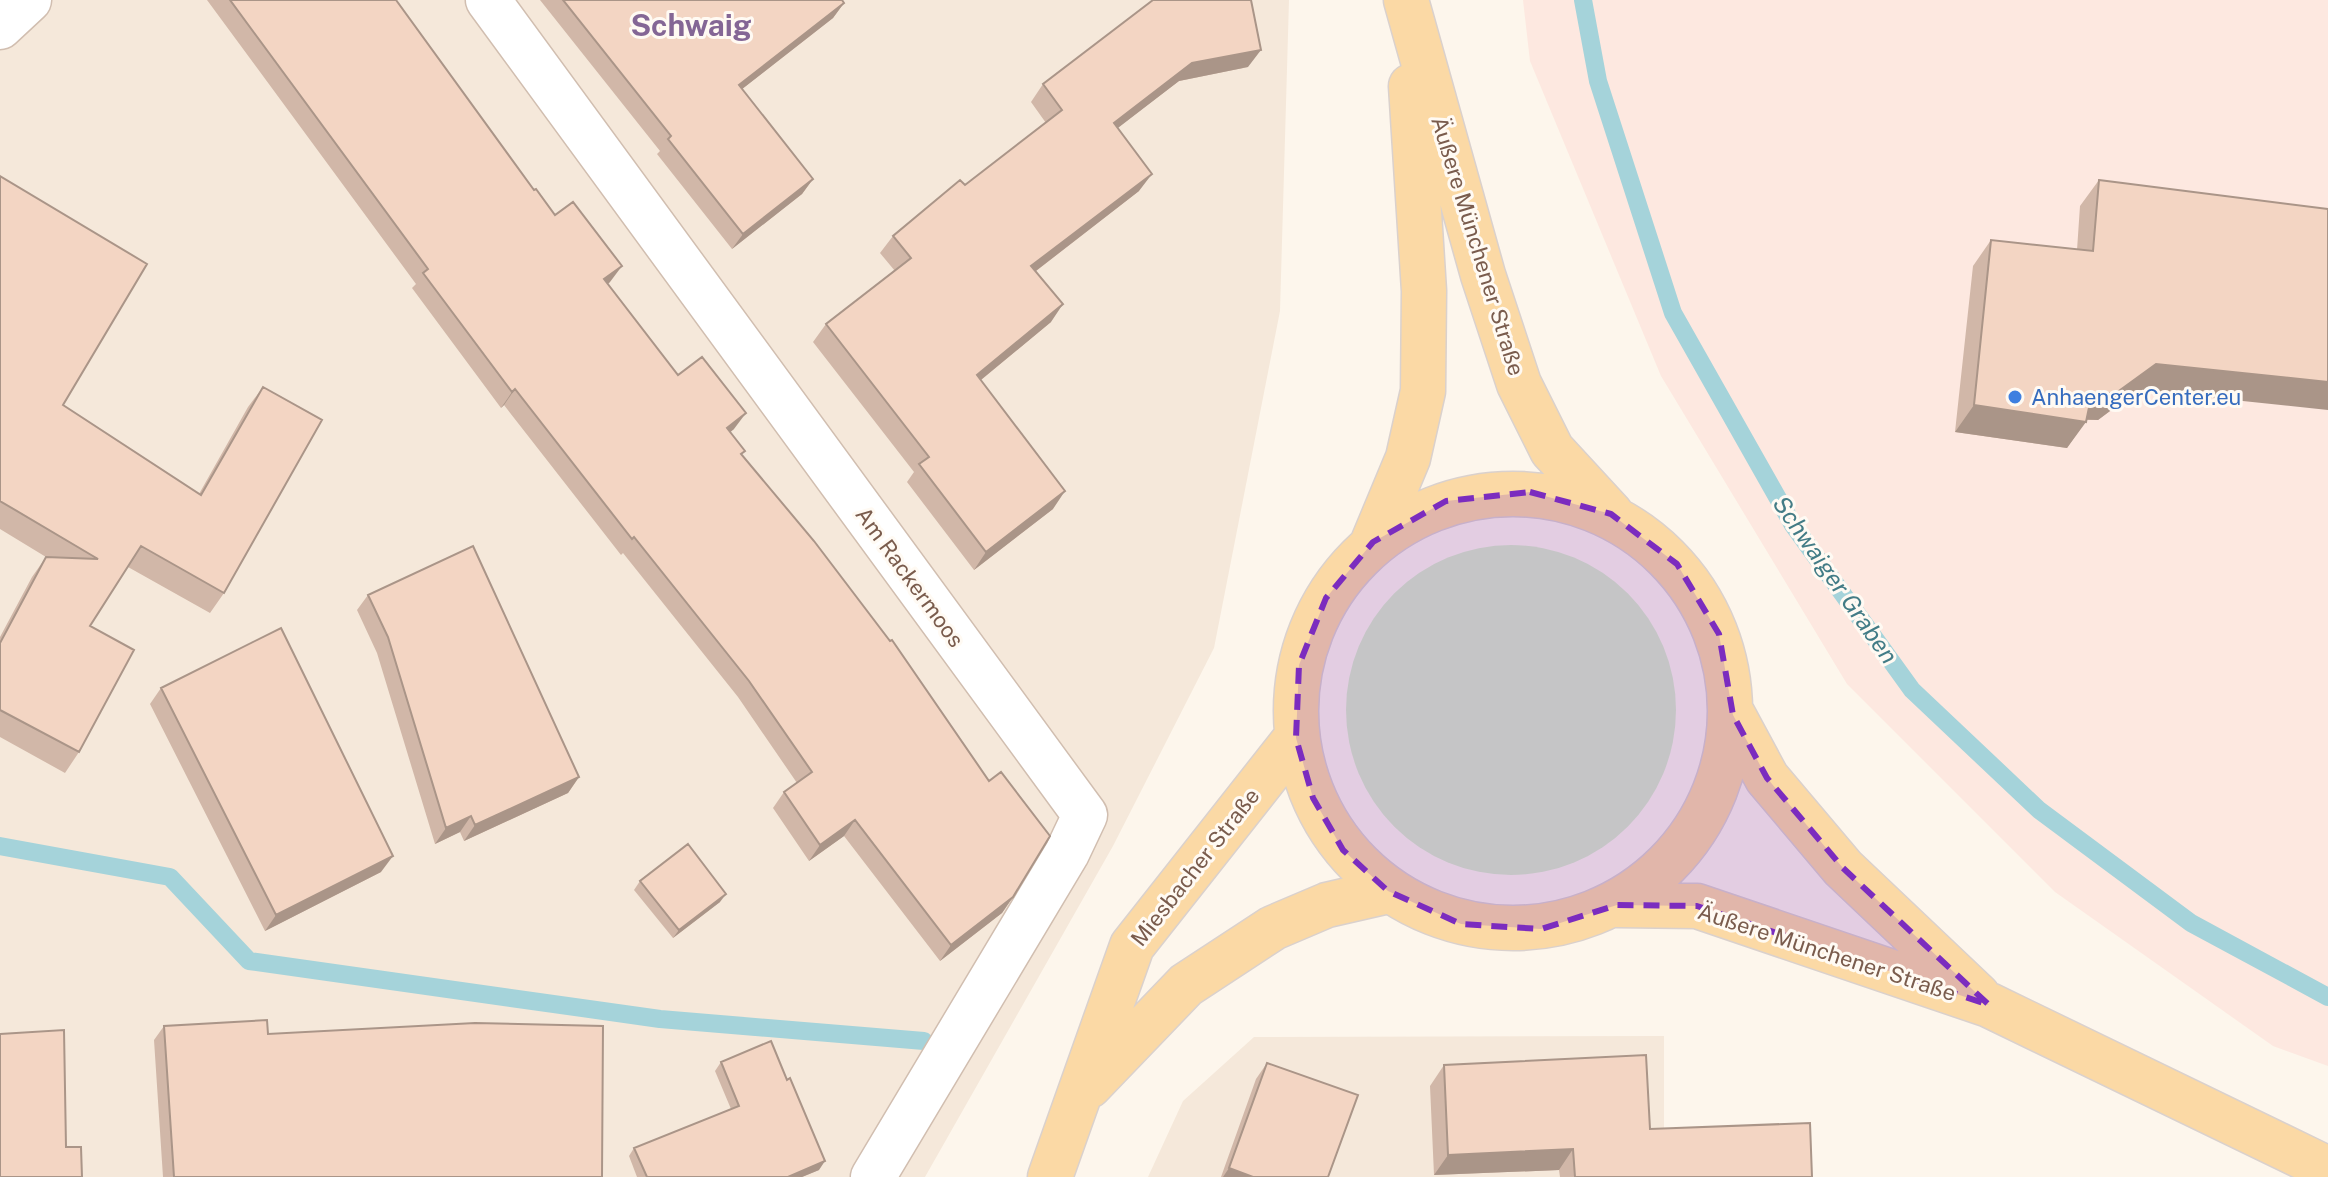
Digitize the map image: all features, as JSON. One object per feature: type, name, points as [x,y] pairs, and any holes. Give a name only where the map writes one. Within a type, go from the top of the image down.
[{"type":"main road","name":"Äußere Münchener Straße","points":[[1406,0],[1483,275],[1519,384],[1552,450],[1611,514]]},
{"type":"main road","name":"Äußere Münchener Straße","points":[[1373,542],[1408,458],[1423,391],[1424,291],[1406,0]]},
{"type":"main road","points":[[1530,492],[1611,514],[1677,564],[1719,634],[1733,715],[1718,791],[1678,857],[1617,905],[1541,929],[1461,924],[1388,891],[1343,850],[1313,798],[1296,738],[1299,665],[1326,598],[1373,542],[1446,501],[1530,492]]},
{"type":"main road","name":"Äußere Münchener Straße","points":[[1733,715],[1767,778],[1843,868],[1989,1005]]},
{"type":"main road","name":"Miesbacher Straße","points":[[1050,1177],[1132,946],[1296,738]]},
{"type":"main road","name":"Miesbacher Straße","points":[[1079,1097],[1186,985],[1273,928],[1327,905],[1388,891]]},
{"type":"main road","name":"Äußere Münchener Straße","points":[[1617,905],[1697,906],[1989,1005],[2328,1169]]},
{"type":"street","points":[[0,27],[29,0]]},
{"type":"street","name":"Am Rackermoos","points":[[488,0],[1085,815],[1067,853],[873,1177]]},
{"type":"highlighted area","points":[[1530,492],[1611,514],[1677,564],[1719,634],[1733,715],[1767,778],[1843,868],[1989,1005],[1697,906],[1617,905],[1541,929],[1461,924],[1388,891],[1343,850],[1313,798],[1296,738],[1299,665],[1326,598],[1373,542],[1446,501]]},
{"type":"shaded area","points":[[0,0],[1289,0],[1280,311],[1214,648],[1113,846],[925,1177],[0,1177]]},
{"type":"shaded area","points":[[1523,0],[2328,0],[2328,1066],[2273,1046],[2055,892],[1847,684],[1661,376],[1530,61]]},
{"type":"shaded area","points":[[1664,1036],[1664,1177],[1148,1177],[1183,1101],[1254,1037]]},
{"type":"green space","points":[[1511,545],[1543,548],[1574,557],[1603,573],[1628,593],[1648,618],[1664,647],[1673,678],[1676,710],[1673,742],[1664,773],[1648,802],[1628,827],[1603,847],[1574,863],[1543,872],[1511,875],[1479,872],[1448,863],[1419,847],[1394,827],[1374,802],[1358,773],[1349,742],[1346,710],[1349,678],[1358,647],[1374,618],[1394,593],[1419,573],[1448,557],[1479,548]]},
{"type":"building","points":[[230,0],[396,0],[555,215],[573,202],[622,266],[604,279],[678,375],[702,357],[746,413],[727,428],[745,451],[741,454],[892,640],[989,781],[1001,772],[1050,836],[1013,897],[951,945],[855,820],[820,845],[784,792],[812,772],[749,681],[634,537],[632,539],[515,389],[512,392],[423,273],[428,269]]},
{"type":"building","points":[[563,0],[842,0],[844,3],[739,85],[813,179],[743,234],[668,139],[671,136]]},
{"type":"building","points":[[1153,0],[1251,0],[1261,50],[1192,63],[1114,123],[1152,174],[1031,266],[1063,304],[977,375],[1065,491],[986,552],[919,464],[929,457],[826,324],[911,258],[893,236],[960,180],[965,185],[1062,110],[1043,84]]},
{"type":"building","points":[[0,176],[147,264],[63,405],[201,495],[263,387],[322,420],[224,593],[141,546],[90,626],[134,650],[79,752],[0,710],[0,643],[46,557],[98,559],[0,501]]},
{"type":"building","points":[[2099,180],[2328,209],[2328,382],[2156,364],[2116,393],[2092,393],[2086,422],[1974,405],[1991,240],[2093,251]]},
{"type":"building","points":[[473,546],[579,777],[475,825],[471,816],[446,828],[388,637],[368,595]]},
{"type":"building","points":[[281,628],[393,856],[276,915],[161,688]]},
{"type":"building","points":[[688,844],[726,894],[679,930],[640,881]]},
{"type":"building","points":[[267,1020],[268,1034],[475,1023],[603,1026],[602,1177],[174,1177],[164,1026]]},
{"type":"building","points":[[64,1030],[66,1147],[81,1147],[82,1177],[0,1177],[0,1034]]},
{"type":"building","points":[[771,1041],[825,1161],[788,1177],[647,1177],[634,1148],[739,1106],[721,1062]]},
{"type":"building","points":[[1646,1055],[1650,1129],[1810,1123],[1812,1177],[1575,1177],[1573,1149],[1448,1155],[1444,1065]]},
{"type":"building","points":[[1267,1063],[1358,1095],[1328,1177],[1253,1177],[1229,1168]]},
{"type":"waterway","name":"Schwaiger Graben","points":[[1583,0],[1598,81],[1673,313],[1793,525],[1912,690],[2039,810],[2191,923],[2328,997]]},
{"type":"waterway","points":[[0,846],[170,877],[249,961],[660,1019],[924,1041]]},
{"type":"place","name":"AnhaengerCenter.eu","points":[[2015,397]]},
{"type":"district","name":"Schwaig","points":[[691,26]]}]
